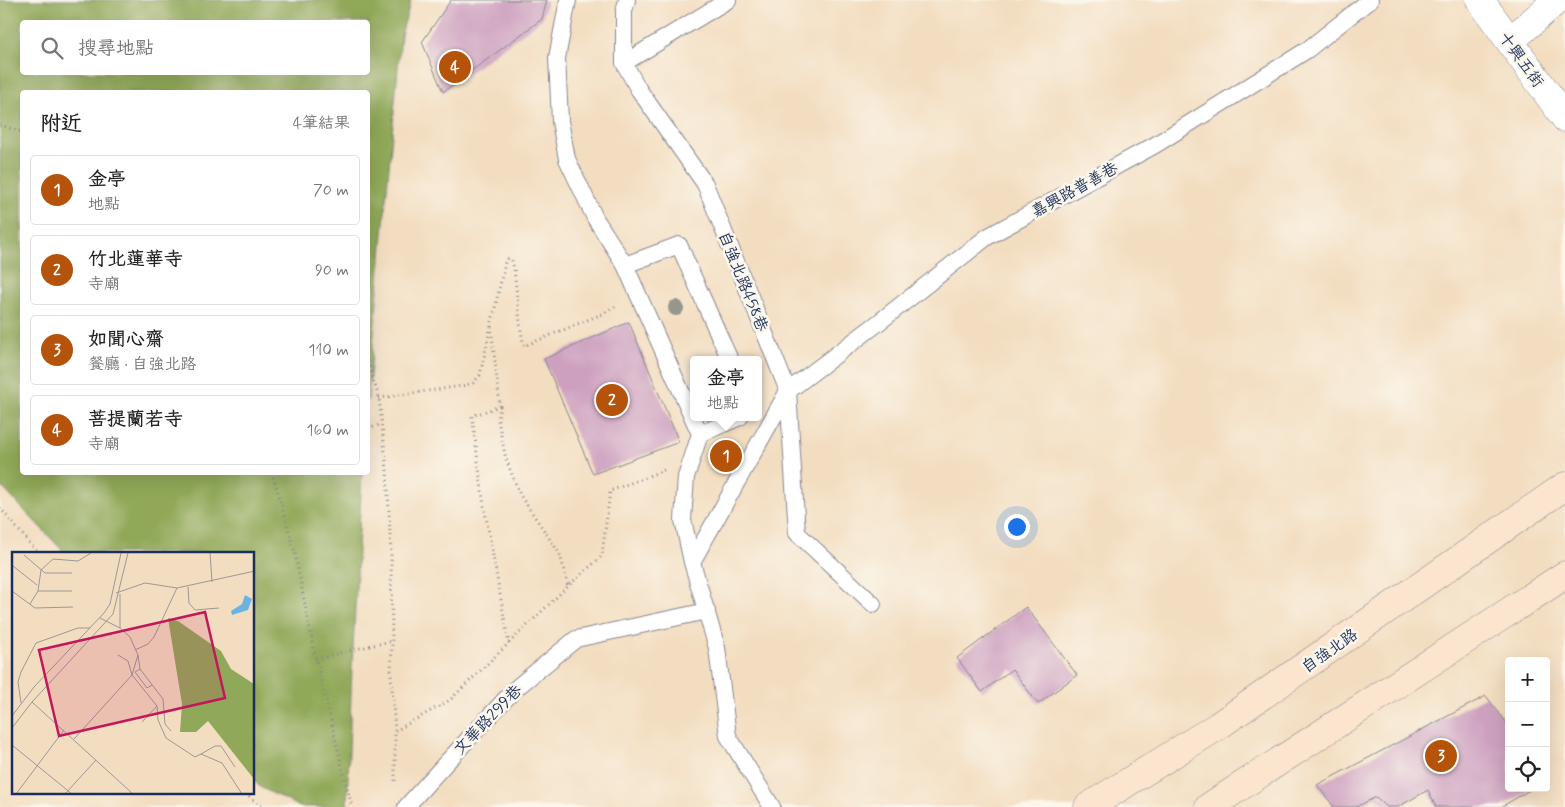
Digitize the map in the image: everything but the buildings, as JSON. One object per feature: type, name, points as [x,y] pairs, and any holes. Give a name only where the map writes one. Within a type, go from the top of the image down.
[{"type":"main road","name":"自強北路","points":[[1088,807],[1218,726],[1565,486]]},
{"type":"main road","points":[[1209,807],[1565,575]]},
{"type":"street","name":"十興五街","points":[[1480,0],[1565,118]]},
{"type":"street","points":[[1510,41],[1557,0]]},
{"type":"lane","points":[[568,0],[557,58],[560,121],[567,159],[596,218],[626,264],[690,411]]},
{"type":"lane","name":"自強北路458巷","points":[[627,0],[624,11],[624,63],[639,90],[705,184],[788,391],[797,533],[873,604]]},
{"type":"lane","points":[[624,63],[728,0]]},
{"type":"lane","name":"嘉興路普善巷","points":[[788,391],[987,237],[1155,144],[1307,50],[1370,0]]},
{"type":"lane","points":[[626,264],[678,245],[728,356]]},
{"type":"lane","points":[[692,562],[788,391]]},
{"type":"lane","points":[[694,421],[700,434],[688,473],[683,520],[692,562],[717,648],[728,736],[772,807]]},
{"type":"lane","points":[[700,434],[731,421]]},
{"type":"lane","name":"文華路299巷","points":[[406,807],[444,764],[516,689],[576,639],[707,611]]},
{"type":"path","points":[[0,125],[20,131]]},
{"type":"path","points":[[379,398],[442,390],[473,383],[480,375],[505,263],[508,259],[512,260],[514,269],[524,346],[602,314]]},
{"type":"path","points":[[491,322],[500,406],[498,420],[506,459],[520,495],[560,554],[568,586]]},
{"type":"path","points":[[370,369],[379,398],[387,470],[391,554],[391,674],[395,731],[395,792]]},
{"type":"path","points":[[500,406],[472,416],[484,506],[509,645]]},
{"type":"path","points":[[370,428],[382,424]]},
{"type":"path","points":[[395,731],[450,700],[568,586],[602,556],[610,491],[666,469],[688,473]]},
{"type":"path","points":[[273,475],[294,549],[316,660],[352,807]]},
{"type":"path","points":[[0,508],[37,552]]},
{"type":"path","points":[[316,660],[392,640]]},
{"type":"path","points":[[246,794],[263,807]]},
{"type":"green space","points":[[0,0],[411,0],[401,35],[370,378],[370,90],[20,90],[20,475],[362,475],[347,807],[300,807],[260,787],[255,781],[255,552],[64,552],[0,485]]},
{"type":"place","name":"菩提蘭若寺","points":[[455,67]]},
{"type":"place","name":"竹北蓮華寺","points":[[612,400]]},
{"type":"place","name":"金亭","points":[[726,456]]},
{"type":"place","name":"如聞心齋","points":[[1441,756]]}]
